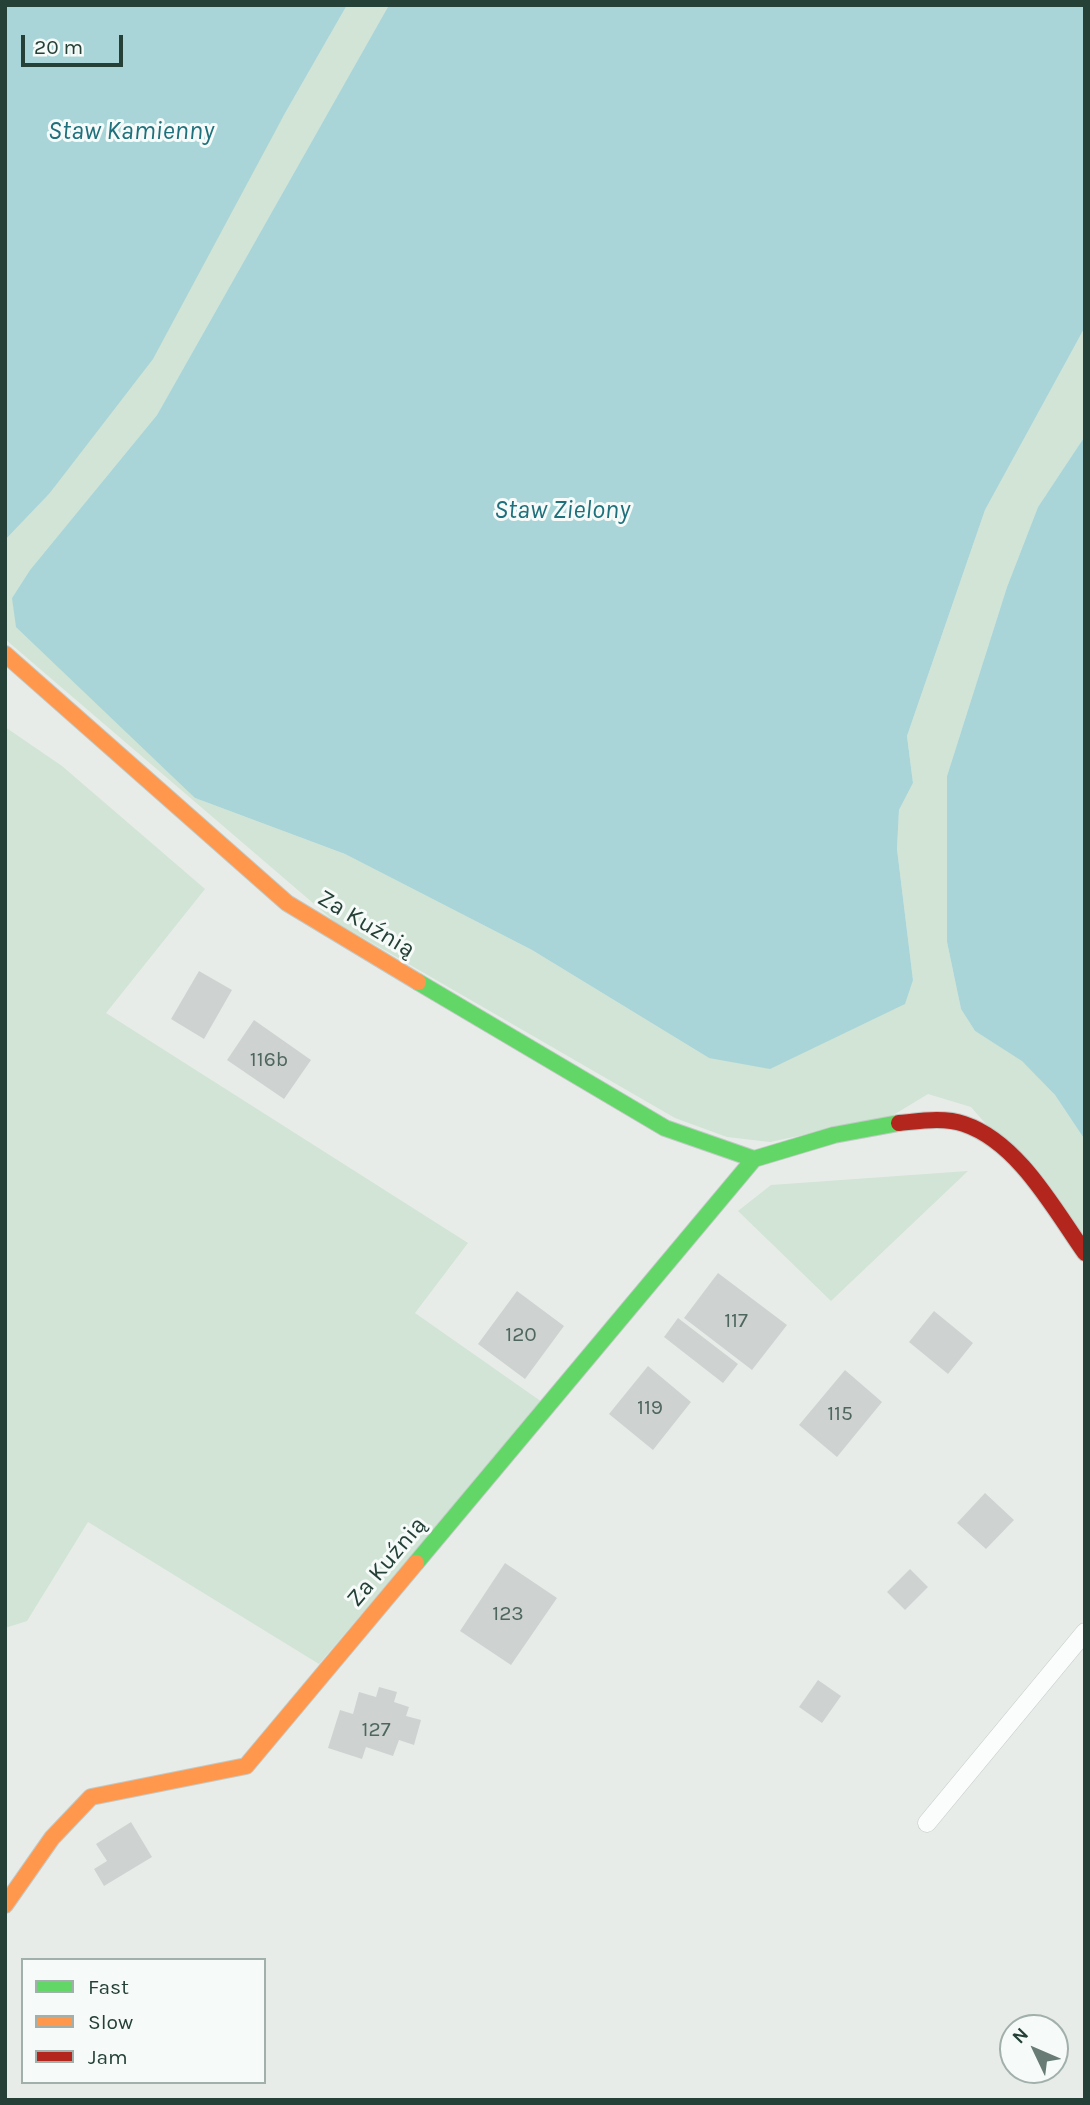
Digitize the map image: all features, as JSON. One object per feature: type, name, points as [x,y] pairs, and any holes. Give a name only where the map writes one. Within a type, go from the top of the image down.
[{"type":"street","name":"Za Kuźnią","points":[[5,654],[287,902],[520,1044],[665,1128],[754,1158],[246,1766],[90,1797],[52,1838],[5,1905]]},
{"type":"street","points":[[754,1158],[834,1135],[897,1123],[936,1120],[964,1124],[993,1140],[1021,1163],[1085,1253]]},
{"type":"lane","points":[[927,1823],[1085,1632]]},
{"type":"green space","points":[[347,5],[389,5],[157,415],[30,570],[12,598],[195,798],[345,854],[532,950],[709,1058],[913,980],[897,849],[899,810],[913,783],[907,736],[985,510],[1085,327],[1085,436],[1038,507],[1007,587],[947,776],[947,942],[961,1009],[975,1031],[1022,1060],[1055,1095],[1085,1140],[1085,1237],[971,1107],[928,1094],[890,1117],[770,1142],[727,1137],[675,1118],[334,921],[5,639],[5,540],[49,494],[284,115]]},
{"type":"green space","points":[[5,727],[62,766],[205,889],[106,1013],[468,1243],[415,1313],[542,1402],[319,1664],[88,1522],[27,1621],[5,1628]]},
{"type":"green space","points":[[968,1171],[831,1301],[738,1211],[771,1185]]},
{"type":"water","name":"Staw Kamienny","points":[[5,5],[347,5],[284,115],[153,359],[49,494],[5,540]]},
{"type":"water","name":"Staw Zielony","points":[[389,5],[1085,5],[1085,327],[985,510],[907,736],[913,783],[899,810],[897,849],[913,980],[905,1004],[770,1069],[709,1058],[532,950],[345,854],[195,798],[16,627],[12,598],[30,570],[157,415]]},
{"type":"water","points":[[1085,436],[1085,1140],[1055,1095],[1022,1061],[975,1031],[961,1009],[947,942],[947,776],[1007,587],[1038,507]]},
{"type":"building","points":[[199,971],[232,990],[204,1039],[171,1019]]},
{"type":"building","points":[[254,1020],[311,1060],[284,1099],[227,1060]]},
{"type":"building","points":[[718,1273],[787,1325],[752,1370],[684,1318]]},
{"type":"building","points":[[517,1291],[564,1326],[525,1379],[478,1344]]},
{"type":"building","points":[[934,1311],[973,1343],[948,1374],[909,1342]]},
{"type":"building","points":[[678,1318],[738,1364],[723,1383],[664,1337]]},
{"type":"building","points":[[648,1366],[691,1402],[653,1450],[609,1414]]},
{"type":"building","points":[[845,1370],[882,1402],[837,1457],[799,1425]]},
{"type":"building","points":[[985,1493],[1014,1520],[986,1549],[957,1523]]},
{"type":"building","points":[[505,1563],[557,1598],[511,1665],[460,1631]]},
{"type":"building","points":[[910,1569],[928,1587],[905,1610],[887,1592]]},
{"type":"building","points":[[818,1680],[841,1696],[822,1723],[799,1707]]},
{"type":"building","points":[[379,1687],[397,1692],[394,1702],[409,1707],[406,1716],[421,1720],[414,1745],[399,1740],[393,1756],[366,1747],[362,1759],[328,1748],[340,1710],[353,1714],[359,1692],[376,1697]]},
{"type":"building","points":[[131,1822],[152,1857],[104,1886],[94,1869],[107,1861],[96,1844]]},
{"type":"traffic: fast","points":[[418,982],[665,1128],[754,1159]]},
{"type":"traffic: fast","points":[[416,1563],[754,1159],[834,1135],[899,1123]]},
{"type":"traffic: slow","points":[[5,654],[287,903],[418,982]]},
{"type":"traffic: slow","points":[[5,1905],[52,1838],[91,1797],[246,1766],[416,1563]]},
{"type":"traffic: jam","points":[[899,1123],[948,1121],[964,1124],[983,1133],[1018,1161],[1085,1253]]}]
